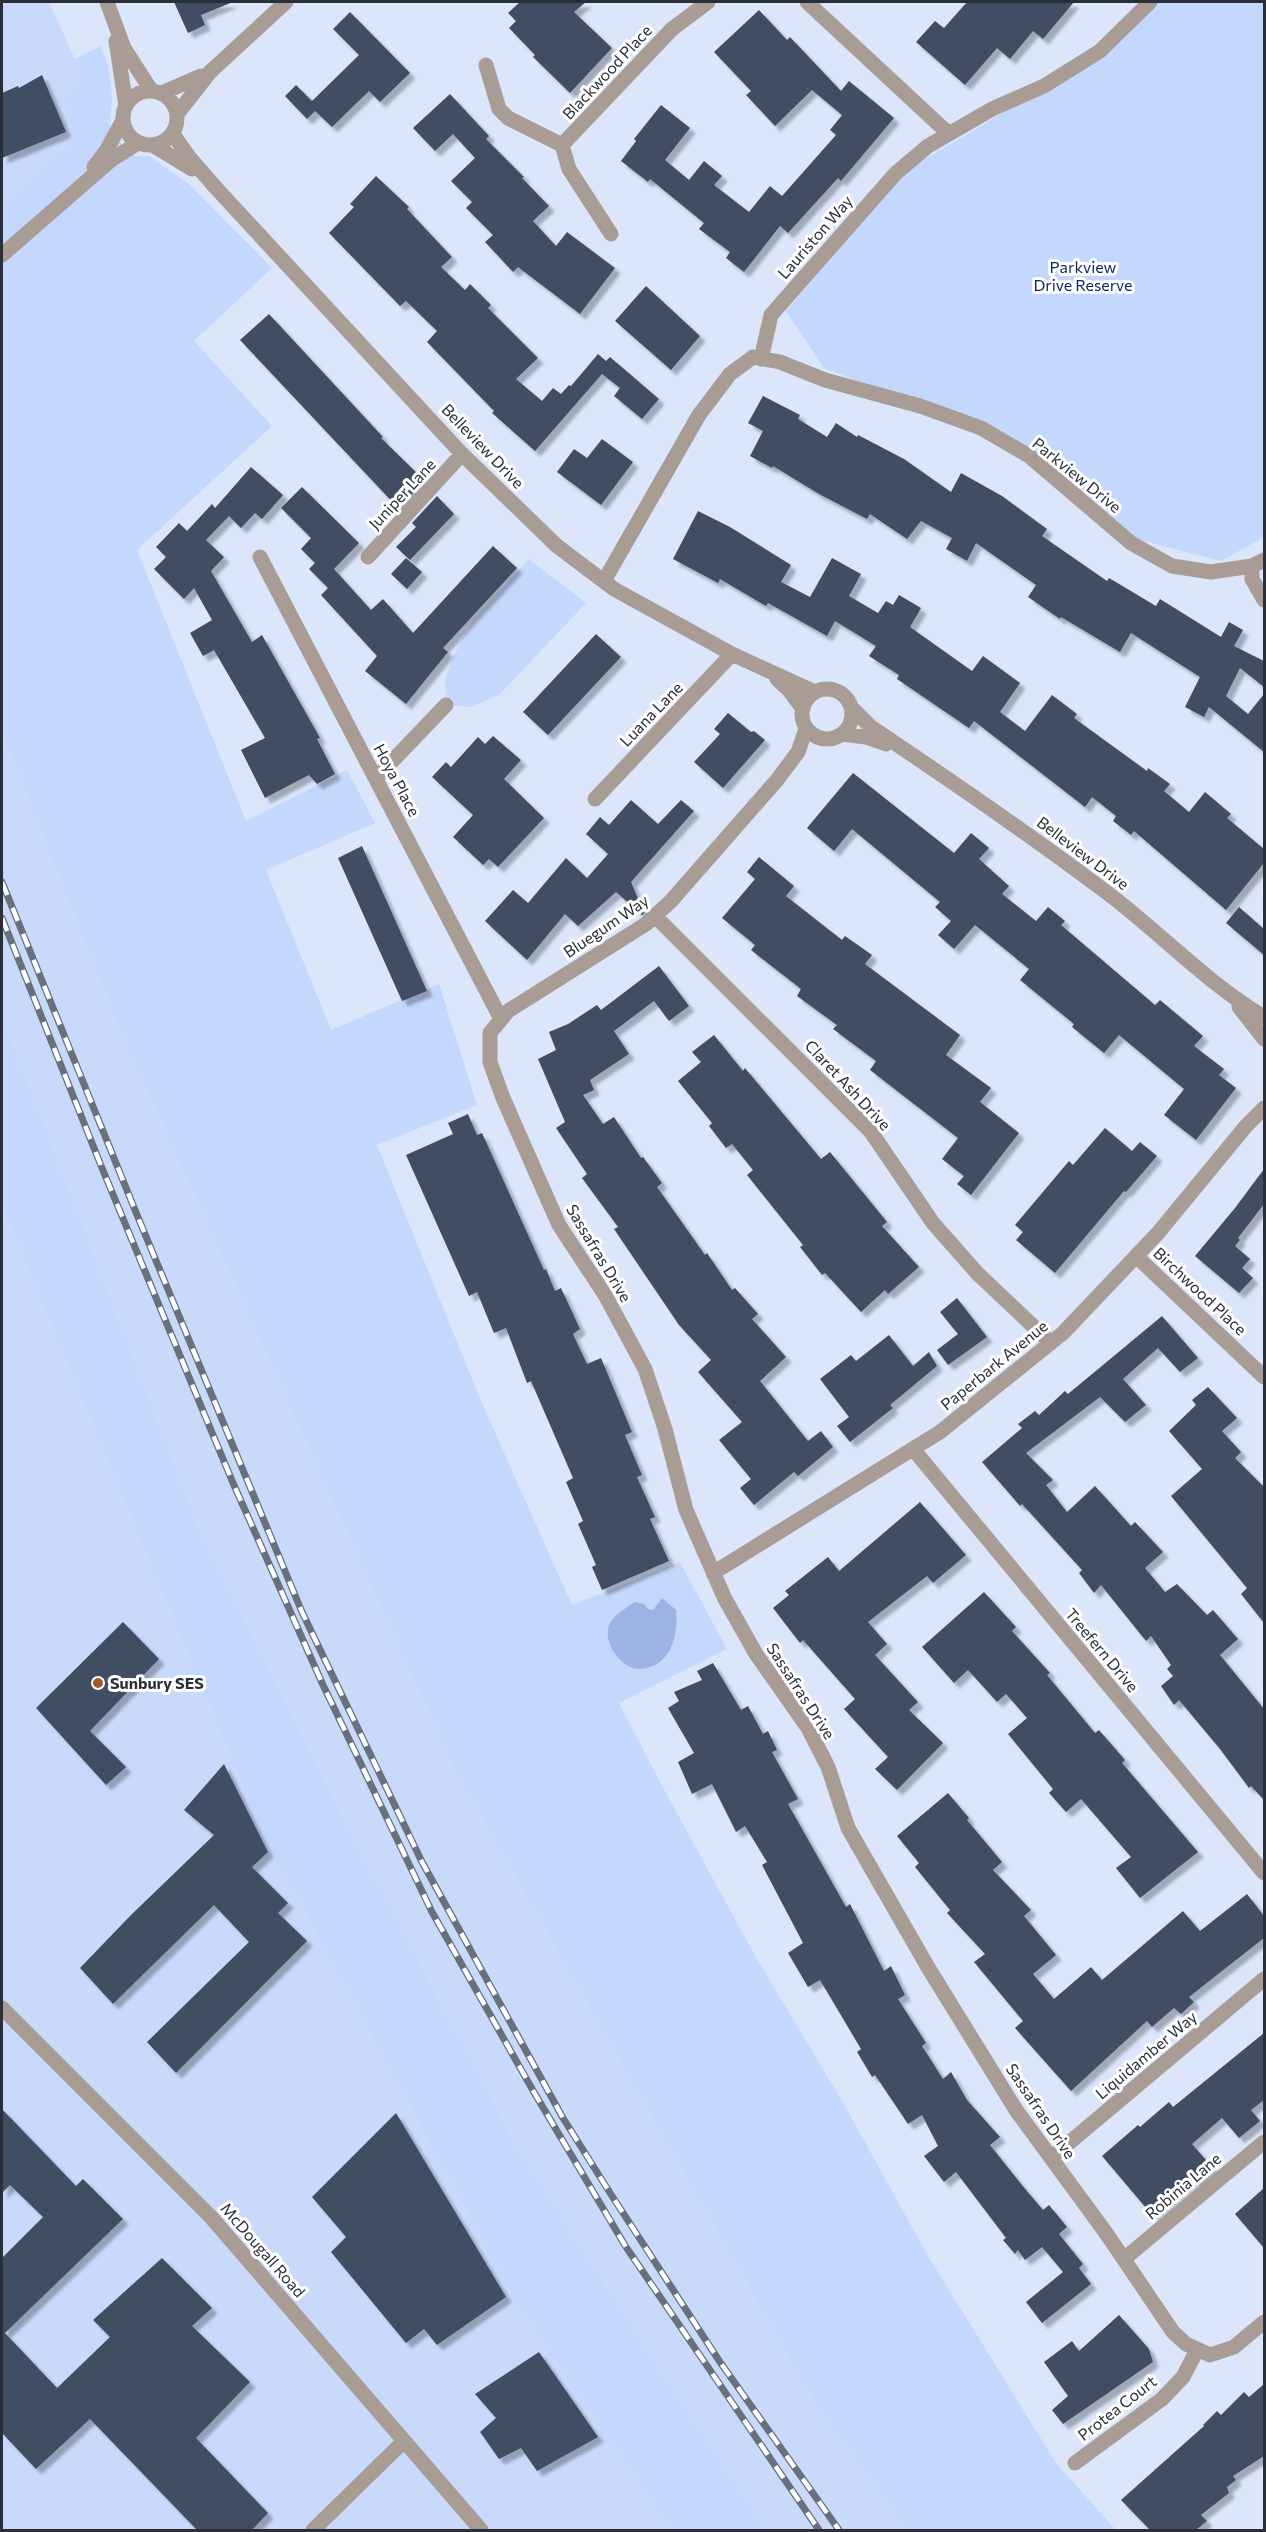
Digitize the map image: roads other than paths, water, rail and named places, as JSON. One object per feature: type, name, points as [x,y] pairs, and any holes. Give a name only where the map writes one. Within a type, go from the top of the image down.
[{"type":"street","points":[[177,114],[210,72],[286,2]]},
{"type":"street","name":"Blackwood Place","points":[[562,145],[672,29],[708,2]]},
{"type":"street","points":[[807,2],[949,134]]},
{"type":"street","name":"Lauriston Way","points":[[761,359],[773,312],[896,173],[928,146],[992,109],[1044,86],[1100,51],[1150,2]]},
{"type":"street","points":[[2,255],[111,160],[146,144],[159,144],[172,134],[178,120],[171,100],[157,91],[124,48],[110,7]]},
{"type":"street","points":[[110,7],[124,113],[124,130],[146,144]]},
{"type":"street","name":"Blackwood Place","points":[[486,65],[499,109],[508,118],[562,145],[569,169],[611,234]]},
{"type":"street","points":[[74,193],[106,151],[129,99],[139,92],[157,91],[187,84],[210,72]]},
{"type":"street","name":"Belleview Drive","points":[[172,134],[216,188],[462,454],[556,546],[604,581],[732,654],[815,692]]},
{"type":"street","name":"Belleview Drive","points":[[146,144],[183,162],[216,188]]},
{"type":"street","points":[[604,581],[699,415],[730,374],[753,357],[761,359]]},
{"type":"street","name":"Parkview Drive","points":[[761,359],[780,362],[825,380],[920,406],[981,428],[1029,456],[1131,543],[1172,566],[1211,572],[1258,563]]},
{"type":"street","name":"Juniper Lane","points":[[368,557],[462,454]]},
{"type":"street","name":"Hoya Place","points":[[260,557],[501,1019]]},
{"type":"street","points":[[1258,563],[1252,579],[1264,600]]},
{"type":"street","name":"Luana Lane","points":[[595,799],[732,654]]},
{"type":"street","name":"Belleview Drive","points":[[769,672],[789,690],[803,709]]},
{"type":"street","points":[[831,689],[840,692],[849,700],[853,717],[848,730],[837,738],[825,740],[806,729],[803,722],[803,709],[810,695],[815,692],[831,689]]},
{"type":"street","points":[[376,778],[446,705]]},
{"type":"street","name":"Belleview Drive","points":[[852,708],[871,727],[1031,837],[1115,899],[1226,991],[1264,1017]]},
{"type":"street","name":"Bluegum Way","points":[[490,1033],[508,1011],[646,924],[671,901],[777,780],[798,752],[806,729]]},
{"type":"street","name":"Belleview Drive","points":[[842,734],[866,737],[911,754]]},
{"type":"street","name":"Bluegum Way","points":[[777,780],[825,740]]},
{"type":"street","name":"Claret Ash Drive","points":[[655,916],[871,1132],[933,1223],[977,1273],[1051,1343]]},
{"type":"street","name":"Belleview Drive","points":[[1226,991],[1264,1039]]},
{"type":"street","name":"Sassafras Drive","points":[[490,1033],[490,1062],[503,1098],[559,1225],[605,1295],[645,1369],[665,1429],[686,1510],[724,1599],[756,1654],[808,1728],[828,1767],[848,1828],[929,1969],[1016,2110],[1124,2259],[1173,2332],[1197,2350]]},
{"type":"street","name":"Paperbark Avenue","points":[[1246,1126],[1264,1094]]},
{"type":"street","name":"Paperbark Avenue","points":[[713,1573],[940,1432],[1051,1343],[1158,1233],[1246,1126],[1264,1108]]},
{"type":"street","name":"Birchwood Place","points":[[1136,1256],[1264,1377]]},
{"type":"street","name":"Treefern Drive","points":[[913,1449],[1264,1873]]},
{"type":"street","name":"Liquidamber Way","points":[[1052,2158],[1264,1979]]},
{"type":"street","name":"McDougall Road","points":[[2,2008],[210,2216],[481,2530]]},
{"type":"street","name":"Robinia Lane","points":[[1124,2259],[1264,2142]]},
{"type":"street","points":[[1197,2350],[1210,2355],[1234,2347],[1264,2322]]},
{"type":"street","name":"Protea Court","points":[[1075,2463],[1162,2399],[1183,2377],[1197,2350]]},
{"type":"street","points":[[313,2530],[403,2442]]},
{"type":"railway","points":[[2,882],[302,1612],[422,1862],[563,2118],[720,2362],[839,2530]]},
{"type":"railway","points":[[2,918],[102,1168],[233,1483],[323,1685],[432,1912],[535,2094],[626,2247],[819,2530]]},
{"type":"place","name":"Sunbury SES","points":[[98,1683]]},
{"type":"park label","name":"Parkview Drive Reserve","points":[[1083,276]]}]
